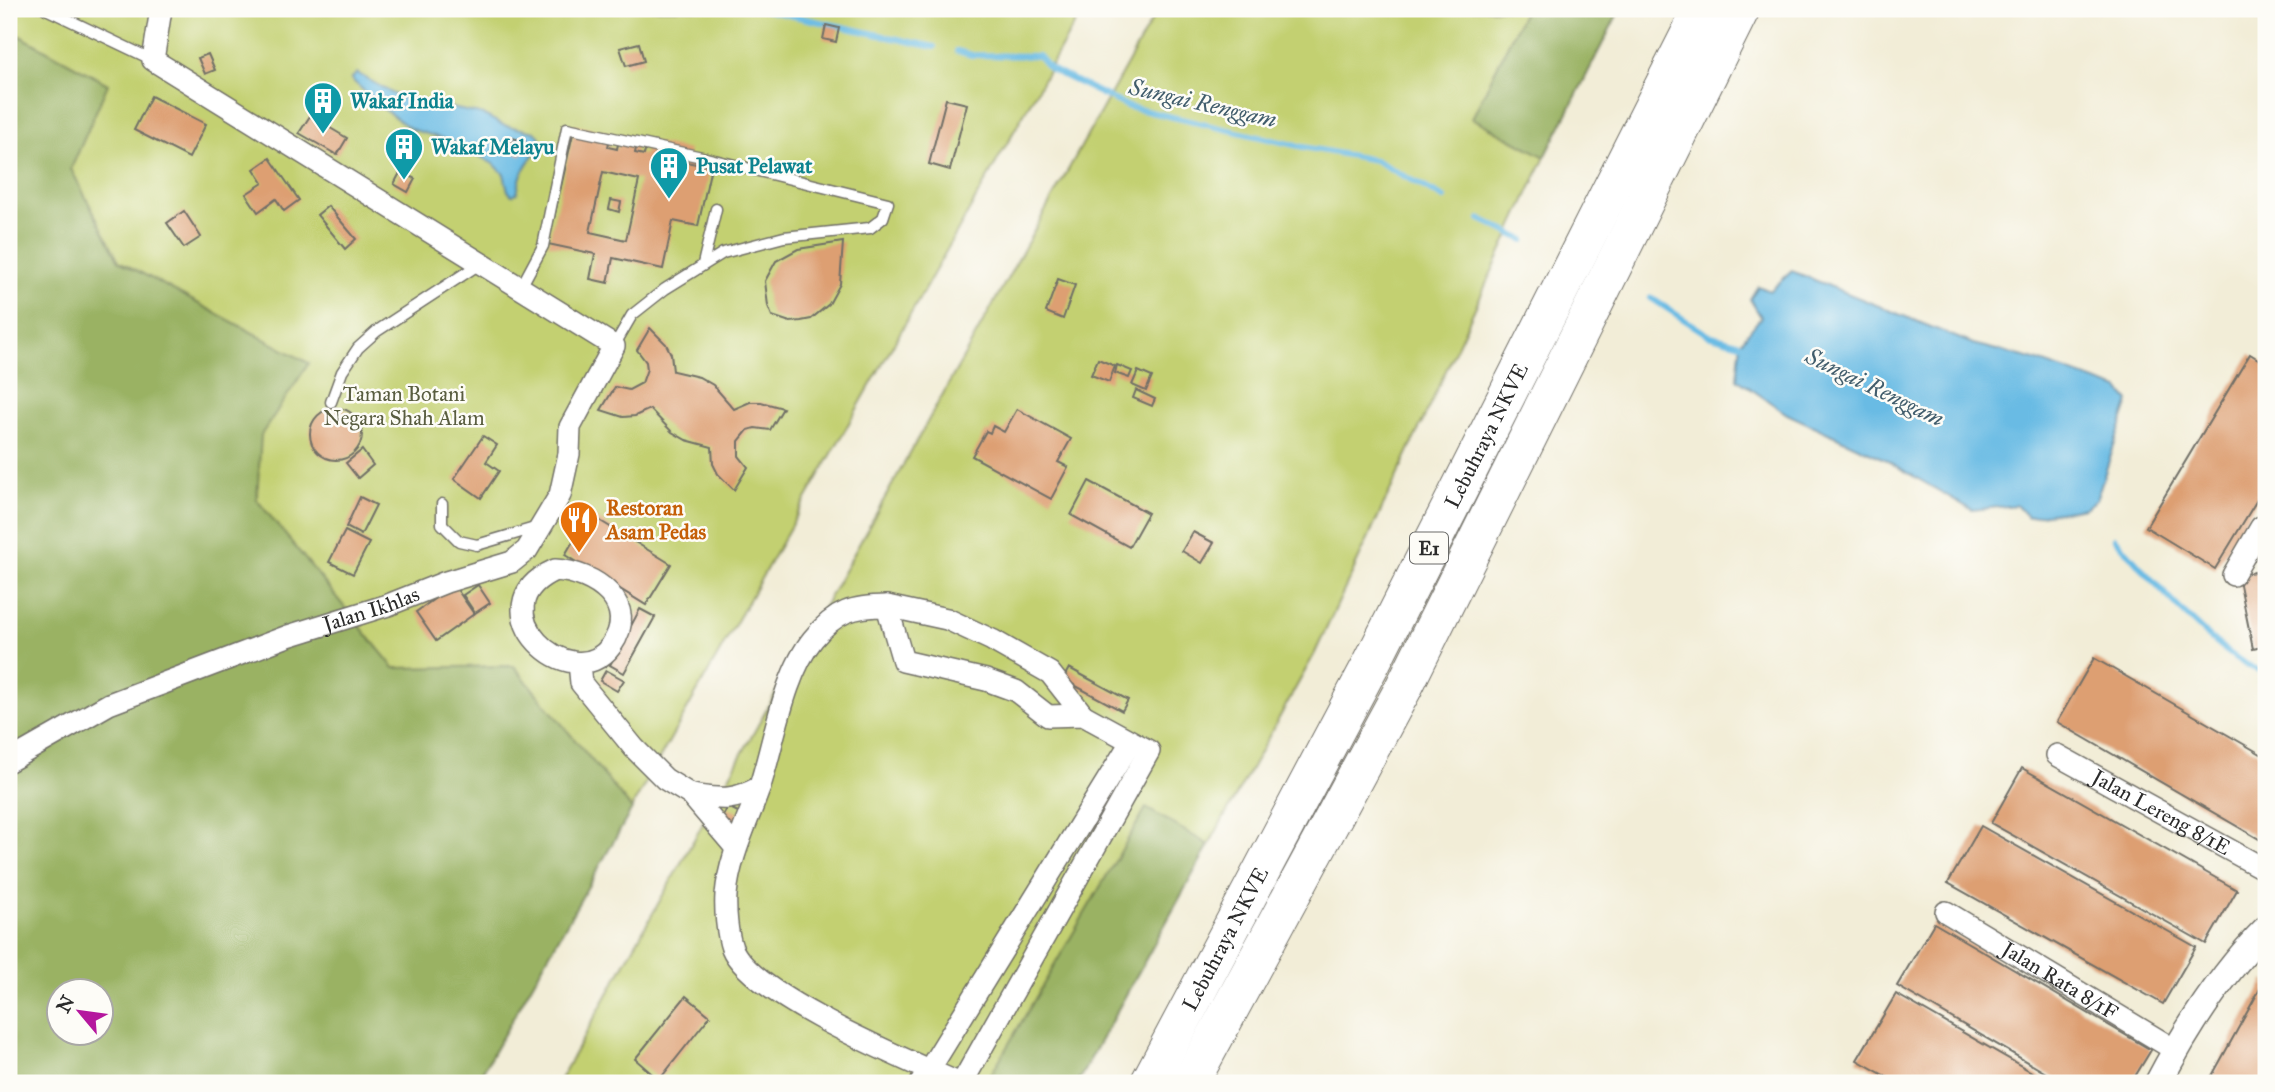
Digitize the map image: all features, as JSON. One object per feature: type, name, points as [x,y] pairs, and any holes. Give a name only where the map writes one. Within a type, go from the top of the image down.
[{"type":"highway","name":"Lebuhraya NKVE","points":[[1149,1083],[1370,666],[1702,9]]},
{"type":"highway","name":"Lebuhraya NKVE","points":[[1190,1083],[1403,689],[1741,9]]},
{"type":"street","points":[[161,9],[153,60],[614,346],[570,427],[569,454],[560,495],[527,550],[512,562],[533,585]]},
{"type":"street","points":[[2232,575],[2264,525]]},
{"type":"street","name":"Jalan Ikhlas","points":[[9,761],[109,704],[288,636],[512,562]]},
{"type":"street","points":[[555,570],[571,571],[599,583],[619,610],[617,636],[610,648],[600,657],[579,663],[544,650],[524,623],[526,596],[533,585],[555,570]]},
{"type":"street","points":[[887,606],[902,661],[1006,687],[1016,691],[1048,716],[1083,715]]},
{"type":"street","points":[[887,606],[947,619],[992,640],[1051,673],[1083,715],[1149,751],[960,1083],[924,1077],[881,1049],[820,1018],[743,966],[732,948],[726,896],[736,848],[760,787],[781,710],[801,660],[814,638],[828,624],[850,609],[887,606]]},
{"type":"street","points":[[579,663],[581,683],[634,748],[665,779],[691,795],[736,848]]},
{"type":"street","points":[[924,1077],[1131,742]]},
{"type":"street","name":"Jalan Lereng 8/1E","points":[[2057,755],[2266,870]]},
{"type":"street","points":[[691,795],[723,799],[741,797],[760,787]]},
{"type":"street","name":"Jalan Rata 8/1F","points":[[1946,912],[2175,1050]]},
{"type":"street","points":[[2158,1083],[2175,1050],[2238,957],[2266,929]]},
{"type":"lane","points":[[47,9],[153,60]]},
{"type":"lane","points":[[521,287],[543,246],[567,128],[714,160],[888,203],[883,218],[870,228],[784,237],[723,253],[664,289],[632,315],[614,346]]},
{"type":"lane","points":[[703,264],[716,209]]},
{"type":"lane","points":[[331,402],[342,372],[358,348],[377,331],[482,263]]},
{"type":"lane","points":[[442,504],[442,524],[459,541],[477,545],[541,526]]},
{"type":"green space","name":"Taman Botani Negara Shah Alam","points":[[9,9],[1083,9],[476,1083],[9,1083]]},
{"type":"green space","points":[[1158,9],[1620,9],[1545,157],[1315,653],[1077,1083],[558,1083]]},
{"type":"green space","points":[[1525,9],[1620,9],[1545,157],[1472,118]]},
{"type":"green space","points":[[9,30],[108,84],[71,169],[119,261],[309,363],[261,435],[257,500],[394,668],[514,666],[632,809],[476,1083],[9,1083]]},
{"type":"green space","points":[[1146,808],[1209,845],[1077,1083],[986,1083]]},
{"type":"water","points":[[357,73],[397,96],[484,115],[503,125],[535,132],[540,137],[539,143],[523,172],[517,193],[512,195],[508,191],[504,174],[495,165],[454,142],[411,129],[381,107],[351,79]]},
{"type":"water","points":[[1792,271],[1973,344],[2032,359],[2119,389],[2129,401],[2096,500],[2085,508],[2027,517],[2016,505],[1972,510],[1882,458],[1787,414],[1737,379],[1741,342],[1761,317],[1750,299],[1758,286],[1770,291]]},
{"type":"building","points":[[826,25],[839,28],[836,42],[823,39]]},
{"type":"building","points":[[639,43],[644,61],[626,66],[620,48]]},
{"type":"building","points":[[208,54],[215,70],[205,74],[198,58]]},
{"type":"building","points":[[151,96],[206,124],[189,158],[134,130]]},
{"type":"building","points":[[946,99],[967,104],[950,170],[929,164]]},
{"type":"building","name":"Wakaf India","points":[[310,116],[347,138],[337,155],[299,133]]},
{"type":"building","name":"Pusat Pelawat","points":[[575,125],[611,133],[608,147],[617,149],[620,135],[638,139],[635,153],[644,155],[648,141],[689,150],[686,162],[711,167],[698,226],[673,221],[663,269],[613,258],[608,283],[590,279],[595,254],[548,244]],"holes":[[[603,172],[639,180],[626,240],[590,232]]]},
{"type":"building","points":[[512,138],[525,141],[522,155],[509,152]]},
{"type":"building","points":[[270,158],[299,200],[284,211],[276,199],[258,212],[246,194],[263,183],[254,169]]},
{"type":"building","name":"Wakaf Melayu","points":[[401,171],[415,179],[408,192],[394,184]]},
{"type":"building","points":[[611,200],[621,202],[619,212],[609,209]]},
{"type":"building","points":[[328,206],[356,239],[345,249],[317,215]]},
{"type":"building","points":[[184,211],[201,237],[184,248],[167,223]]},
{"type":"building","points":[[843,242],[840,284],[829,304],[811,319],[790,322],[772,316],[765,281],[776,261],[798,249]]},
{"type":"building","points":[[1058,279],[1075,285],[1063,319],[1046,312]]},
{"type":"building","points":[[650,328],[666,344],[671,354],[673,371],[699,377],[713,385],[734,409],[750,402],[783,408],[770,430],[748,430],[739,441],[739,456],[748,467],[734,490],[718,474],[713,464],[712,447],[686,440],[672,432],[650,409],[635,416],[623,417],[601,410],[615,387],[629,390],[642,383],[647,369],[646,362],[637,350]]},
{"type":"building","points":[[2250,354],[2266,364],[2266,485],[2215,569],[2146,527]]},
{"type":"building","points":[[1098,359],[1115,366],[1109,382],[1091,375]]},
{"type":"building","points":[[1117,365],[1132,371],[1129,378],[1115,373]]},
{"type":"building","points":[[1138,371],[1152,377],[1146,391],[1132,385]]},
{"type":"building","points":[[1136,390],[1155,399],[1152,406],[1133,398]]},
{"type":"building","points":[[336,408],[346,410],[354,416],[360,424],[360,444],[354,452],[346,458],[336,460],[326,458],[318,452],[312,444],[310,434],[312,424],[318,416],[326,410]]},
{"type":"building","points":[[1017,409],[1071,439],[1058,462],[1068,467],[1051,499],[972,456],[986,431],[990,433],[993,426],[1004,432]]},
{"type":"building","points":[[483,436],[497,445],[486,462],[499,471],[481,498],[454,479]]},
{"type":"building","points":[[362,450],[373,465],[358,478],[346,463]]},
{"type":"building","points":[[1089,481],[1148,513],[1129,547],[1071,515]]},
{"type":"building","points":[[360,497],[376,505],[361,535],[346,527]]},
{"type":"building","points":[[589,514],[671,564],[646,605],[565,555]]},
{"type":"building","points":[[345,531],[369,543],[353,574],[329,562]]},
{"type":"building","points":[[1193,532],[1214,543],[1202,563],[1182,551]]},
{"type":"building","points":[[2266,570],[2266,646],[2253,649],[2238,575]]},
{"type":"building","points":[[454,585],[474,614],[436,641],[416,612]]},
{"type":"building","points":[[478,585],[490,603],[475,613],[463,595]]},
{"type":"building","points":[[640,609],[655,617],[624,673],[610,665]]},
{"type":"building","points":[[2094,658],[2266,757],[2266,843],[2057,722]]},
{"type":"building","points":[[1069,668],[1128,700],[1122,711],[1063,679]]},
{"type":"building","points":[[606,670],[624,680],[617,691],[600,681]]},
{"type":"building","points":[[2022,768],[2237,890],[2206,944],[1991,823]]},
{"type":"building","points":[[728,807],[742,814],[735,828],[720,821]]},
{"type":"building","points":[[1981,826],[2196,947],[2163,1004],[1948,883]]},
{"type":"building","points":[[1934,923],[2151,1050],[2131,1083],[2063,1083],[1897,986]]},
{"type":"building","points":[[2266,978],[2266,1083],[2208,1083]]},
{"type":"building","points":[[1896,994],[2051,1083],[1898,1083],[1857,1060]]},
{"type":"building","points":[[686,996],[710,1016],[659,1080],[635,1059]]},
{"type":"waterway","name":"Sungai Renggam","points":[[762,9],[934,47]]},
{"type":"waterway","name":"Sungai Renggam","points":[[957,51],[972,55],[1039,56],[1050,69],[1129,107],[1303,147],[1375,160],[1444,198]]},
{"type":"waterway","name":"Sungai Renggam","points":[[1480,219],[1524,240]]},
{"type":"waterway","name":"Sungai Renggam","points":[[1651,298],[1708,335],[1748,346]]},
{"type":"waterway","name":"Sungai Renggam","points":[[2115,538],[2208,636],[2249,666],[2266,672]]},
{"type":"place","name":"Wakaf India","points":[[323,135]]},
{"type":"place","name":"Wakaf Melayu","points":[[404,181]]},
{"type":"place","name":"Pusat Pelawat","points":[[669,200]]},
{"type":"place","name":"Restoran Asam Pedas","points":[[579,554]]}]
